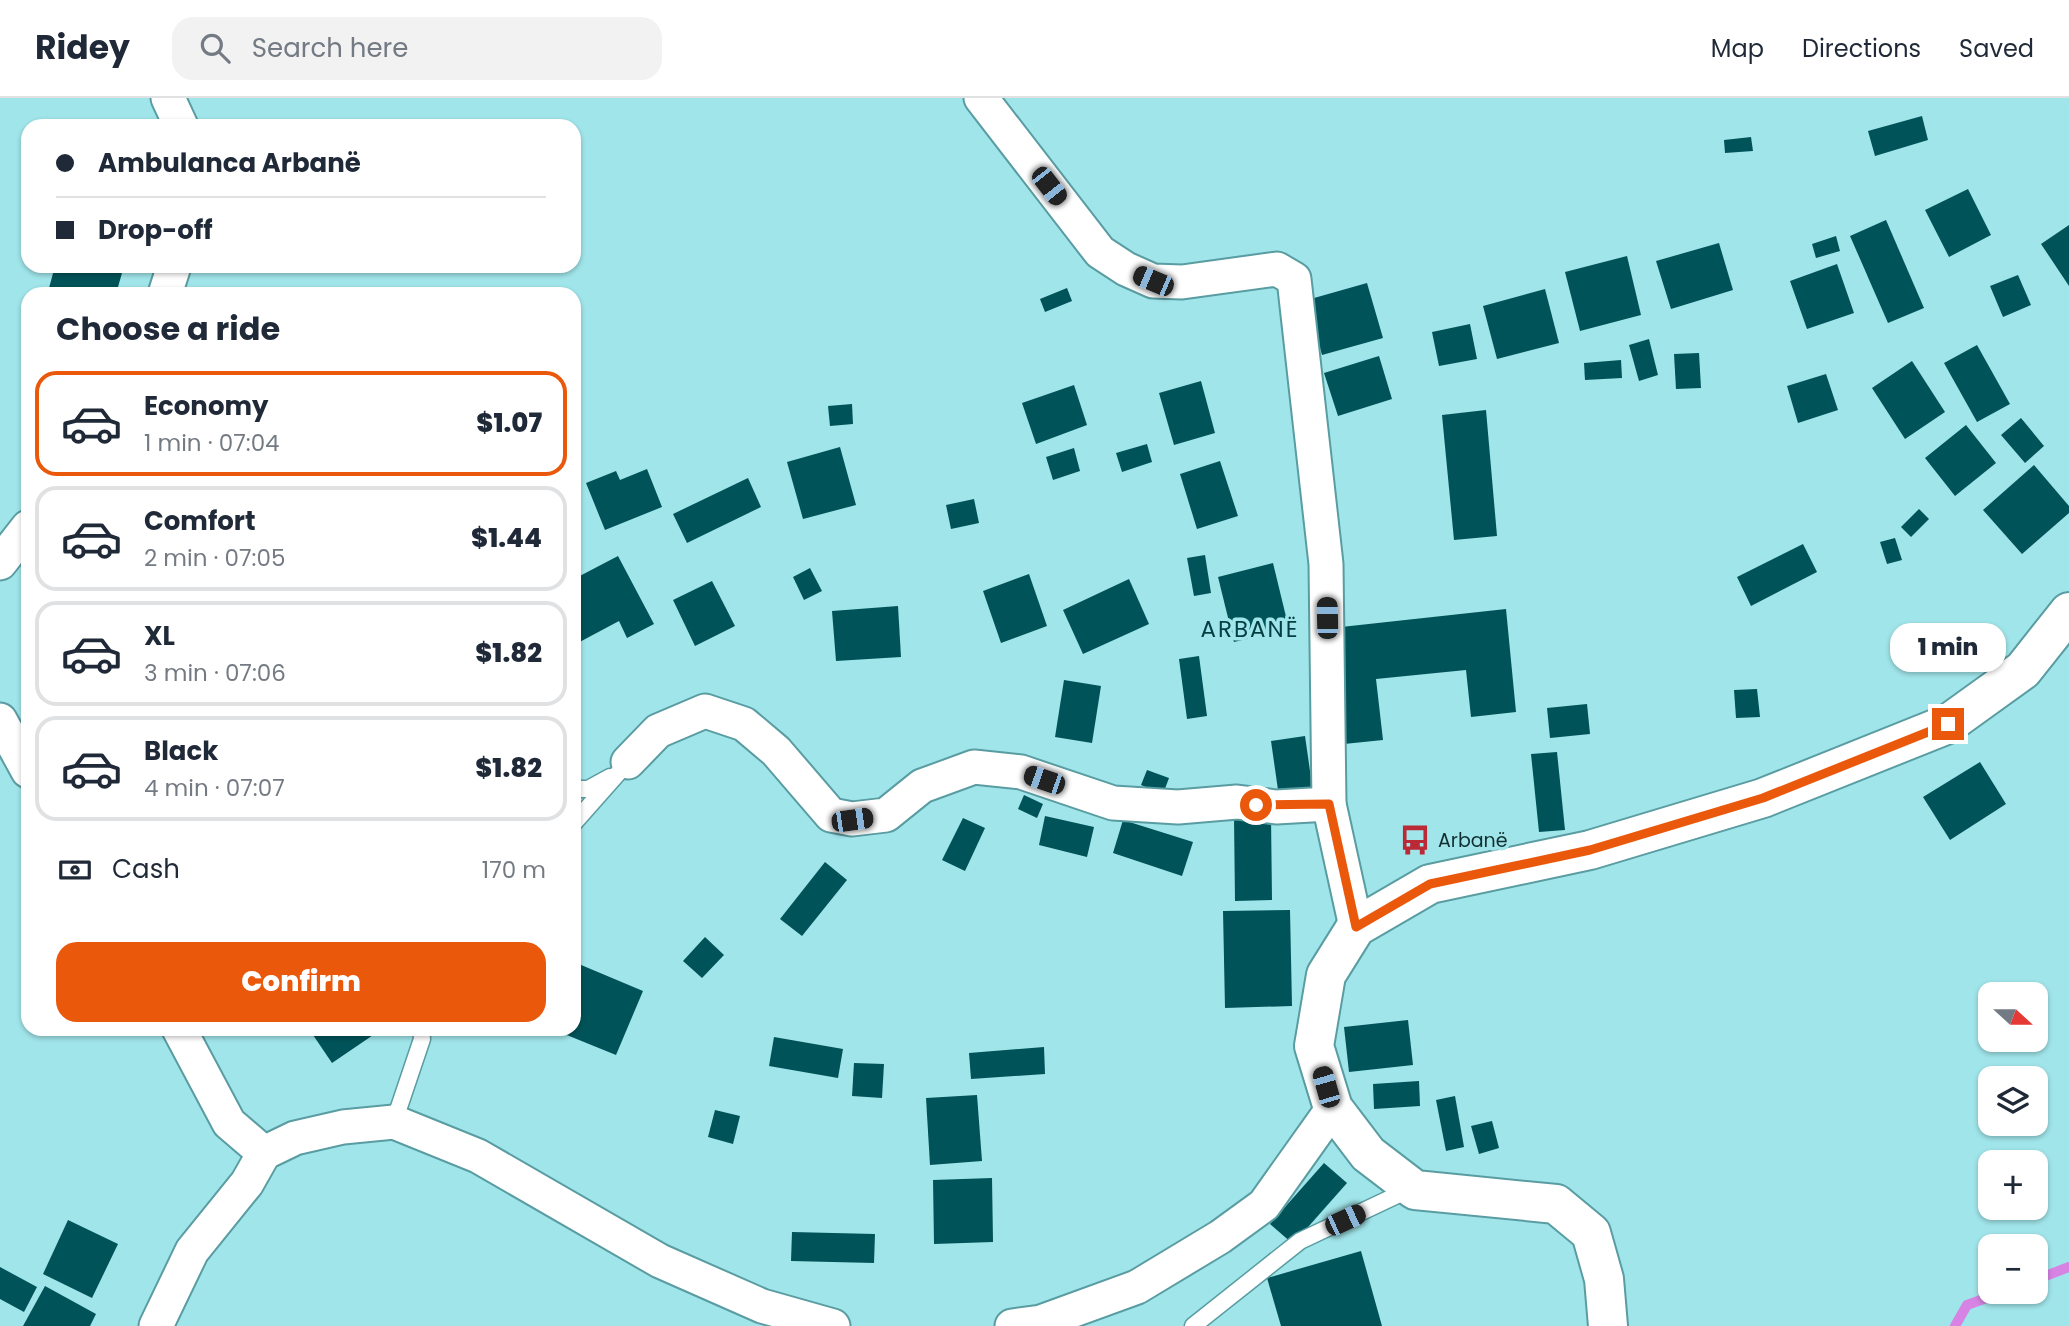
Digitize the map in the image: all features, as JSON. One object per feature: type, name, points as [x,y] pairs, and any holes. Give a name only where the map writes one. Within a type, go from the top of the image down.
[{"type":"main road","points":[[1608,1326],[1604,1279],[1591,1233],[1556,1204],[1413,1188],[1368,1154],[1332,1108],[1314,1046],[1326,975],[1356,927],[1430,884],[1590,850],[1763,798],[1948,724],[2023,670],[2069,611]]},
{"type":"street","points":[[168,98],[178,119]]},
{"type":"street","points":[[981,98],[1100,252],[1126,269],[1153,281],[1182,282],[1277,268],[1294,279],[1326,564],[1329,804],[1356,927]]},
{"type":"street","points":[[0,564],[21,536]]},
{"type":"street","points":[[628,762],[658,731],[705,711],[744,724],[775,751],[831,815],[852,820],[886,815],[922,786],[974,767],[1021,772],[1112,803],[1178,807],[1237,802],[1276,807],[1329,804]]},
{"type":"street","points":[[0,720],[21,758]]},
{"type":"street","points":[[183,1036],[229,1123],[264,1153]]},
{"type":"street","points":[[1012,1326],[1041,1322],[1138,1287],[1220,1237],[1264,1205],[1332,1108]]},
{"type":"street","points":[[156,1326],[192,1251],[247,1183],[264,1153],[295,1138],[344,1127],[394,1122],[478,1156],[660,1261],[762,1306],[832,1326]]},
{"type":"lane","points":[[581,789],[588,789],[628,762]]},
{"type":"lane","points":[[581,815],[628,762]]},
{"type":"lane","points":[[394,1122],[422,1036]]},
{"type":"lane","points":[[1193,1326],[1300,1241],[1413,1188]]},
{"type":"building","points":[[1922,116],[1928,140],[1875,156],[1868,131]]},
{"type":"building","points":[[1751,137],[1753,151],[1725,153],[1724,140]]},
{"type":"building","points":[[1968,189],[1991,235],[1949,257],[1925,210]]},
{"type":"building","points":[[1886,220],[1924,308],[1888,323],[1850,236]]},
{"type":"building","points":[[2069,225],[2069,286],[2041,244]]},
{"type":"building","points":[[1836,236],[1840,251],[1816,258],[1812,244]]},
{"type":"building","points":[[1719,243],[1733,290],[1671,309],[1656,261]]},
{"type":"building","points":[[1627,256],[1641,315],[1580,331],[1565,272]]},
{"type":"building","points":[[1837,264],[1854,313],[1807,329],[1790,281]]},
{"type":"building","points":[[53,273],[122,273],[118,287],[49,287]]},
{"type":"building","points":[[2018,275],[2031,305],[2003,317],[1990,286]]},
{"type":"building","points":[[1367,283],[1383,338],[1322,355],[1307,300]]},
{"type":"building","points":[[1067,288],[1072,301],[1045,312],[1040,299]]},
{"type":"building","points":[[1545,289],[1559,343],[1497,359],[1483,306]]},
{"type":"building","points":[[1470,324],[1477,359],[1439,366],[1432,332]]},
{"type":"building","points":[[1649,339],[1658,375],[1639,381],[1629,345]]},
{"type":"building","points":[[1977,345],[2010,404],[1977,422],[1944,363]]},
{"type":"building","points":[[1699,353],[1701,388],[1676,389],[1674,354]]},
{"type":"building","points":[[1379,356],[1392,399],[1338,416],[1324,373]]},
{"type":"building","points":[[1621,360],[1622,378],[1585,380],[1584,363]]},
{"type":"building","points":[[1912,361],[1945,412],[1905,439],[1872,388]]},
{"type":"building","points":[[1826,374],[1838,410],[1798,423],[1787,386]]},
{"type":"building","points":[[1201,381],[1215,433],[1174,445],[1159,393]]},
{"type":"building","points":[[1074,385],[1087,425],[1036,444],[1022,403]]},
{"type":"building","points":[[852,404],[853,424],[830,426],[828,406]]},
{"type":"building","points":[[1486,410],[1497,536],[1454,540],[1442,415]]},
{"type":"building","points":[[2021,418],[2044,446],[2025,463],[2001,435]]},
{"type":"building","points":[[1966,425],[1996,463],[1955,496],[1925,458]]},
{"type":"building","points":[[1147,444],[1152,462],[1122,472],[1116,453]]},
{"type":"building","points":[[840,447],[856,505],[803,519],[787,462]]},
{"type":"building","points":[[1074,448],[1080,471],[1053,480],[1046,457]]},
{"type":"building","points":[[1220,461],[1238,516],[1197,529],[1180,474]]},
{"type":"building","points":[[2034,465],[2069,506],[2069,513],[2022,554],[1983,510]]},
{"type":"building","points":[[647,469],[662,507],[605,530],[586,483],[616,471],[620,480]]},
{"type":"building","points":[[748,478],[761,507],[687,543],[673,514]]},
{"type":"building","points":[[974,499],[979,523],[951,529],[946,505]]},
{"type":"building","points":[[1919,509],[1929,519],[1911,537],[1901,527]]},
{"type":"building","points":[[1895,538],[1902,560],[1887,564],[1880,542]]},
{"type":"building","points":[[1803,544],[1817,572],[1751,606],[1737,577]]},
{"type":"building","points":[[1205,555],[1211,593],[1194,596],[1187,558]]},
{"type":"building","points":[[618,556],[654,624],[627,638],[619,621],[581,641],[581,575]]},
{"type":"building","points":[[1273,563],[1289,629],[1234,642],[1218,577]]},
{"type":"building","points":[[810,568],[822,591],[804,600],[793,577]]},
{"type":"building","points":[[1029,574],[1047,626],[1001,643],[983,591]]},
{"type":"building","points":[[1129,579],[1149,624],[1083,654],[1063,610]]},
{"type":"building","points":[[712,581],[735,626],[695,646],[673,600]]},
{"type":"building","points":[[898,606],[901,657],[836,661],[832,611]]},
{"type":"building","points":[[1506,609],[1516,712],[1471,717],[1466,670],[1376,679],[1383,740],[1344,744],[1332,628]]},
{"type":"building","points":[[1199,656],[1207,716],[1187,719],[1179,659]]},
{"type":"building","points":[[1064,680],[1101,686],[1092,743],[1055,737]]},
{"type":"building","points":[[1757,689],[1760,717],[1736,718],[1734,690]]},
{"type":"building","points":[[1587,704],[1590,734],[1550,738],[1547,708]]},
{"type":"building","points":[[1305,736],[1313,792],[1279,797],[1271,741]]},
{"type":"building","points":[[1557,752],[1565,830],[1539,832],[1531,754]]},
{"type":"building","points":[[1980,762],[2006,804],[1950,840],[1923,797]]},
{"type":"building","points":[[1147,770],[1169,778],[1163,794],[1141,785]]},
{"type":"building","points":[[1024,795],[1043,804],[1037,818],[1018,809]]},
{"type":"building","points":[[1045,816],[1094,827],[1087,857],[1039,845]]},
{"type":"building","points":[[1271,817],[1272,900],[1235,901],[1234,818]]},
{"type":"building","points":[[963,818],[985,828],[965,871],[942,860]]},
{"type":"building","points":[[1123,820],[1193,842],[1182,876],[1113,853]]},
{"type":"building","points":[[825,862],[847,880],[802,936],[780,919]]},
{"type":"building","points":[[1290,910],[1292,1006],[1225,1008],[1223,911]]},
{"type":"building","points":[[705,937],[724,955],[702,978],[683,961]]},
{"type":"building","points":[[581,965],[643,991],[616,1055],[569,1036],[581,1036]]},
{"type":"building","points":[[1408,1020],[1413,1065],[1349,1072],[1344,1027]]},
{"type":"building","points":[[314,1036],[372,1036],[332,1063]]},
{"type":"building","points":[[774,1037],[843,1049],[838,1078],[769,1066]]},
{"type":"building","points":[[1044,1047],[1045,1074],[971,1079],[969,1053]]},
{"type":"building","points":[[854,1063],[884,1064],[882,1098],[852,1096]]},
{"type":"building","points":[[1419,1081],[1420,1106],[1374,1109],[1373,1084]]},
{"type":"building","points":[[977,1095],[982,1161],[930,1165],[926,1098]]},
{"type":"building","points":[[1455,1096],[1464,1147],[1446,1151],[1436,1100]]},
{"type":"building","points":[[715,1110],[740,1116],[733,1144],[708,1137]]},
{"type":"building","points":[[1492,1121],[1499,1148],[1479,1154],[1471,1126]]},
{"type":"building","points":[[1324,1163],[1347,1183],[1293,1244],[1270,1224]]},
{"type":"building","points":[[992,1178],[993,1242],[934,1244],[933,1180]]},
{"type":"building","points":[[68,1220],[118,1244],[92,1298],[43,1274]]},
{"type":"building","points":[[792,1232],[875,1234],[874,1263],[791,1261]]},
{"type":"building","points":[[1361,1251],[1382,1326],[1281,1326],[1267,1278]]},
{"type":"building","points":[[0,1267],[37,1287],[24,1312],[0,1299]]},
{"type":"building","points":[[45,1286],[96,1314],[90,1326],[23,1326]]},
{"type":"waterway","points":[[2048,1275],[2069,1267]]},
{"type":"waterway","points":[[1955,1326],[1967,1305],[1978,1301]]},
{"type":"place","name":"Arbanë","points":[[1415,840]]},
{"type":"district","name":"ARBANË","points":[[1250,629]]},
{"type":"route","points":[[1256,805],[1276,807],[1329,804],[1356,927],[1430,884],[1590,850],[1763,798],[1948,724]]}]
